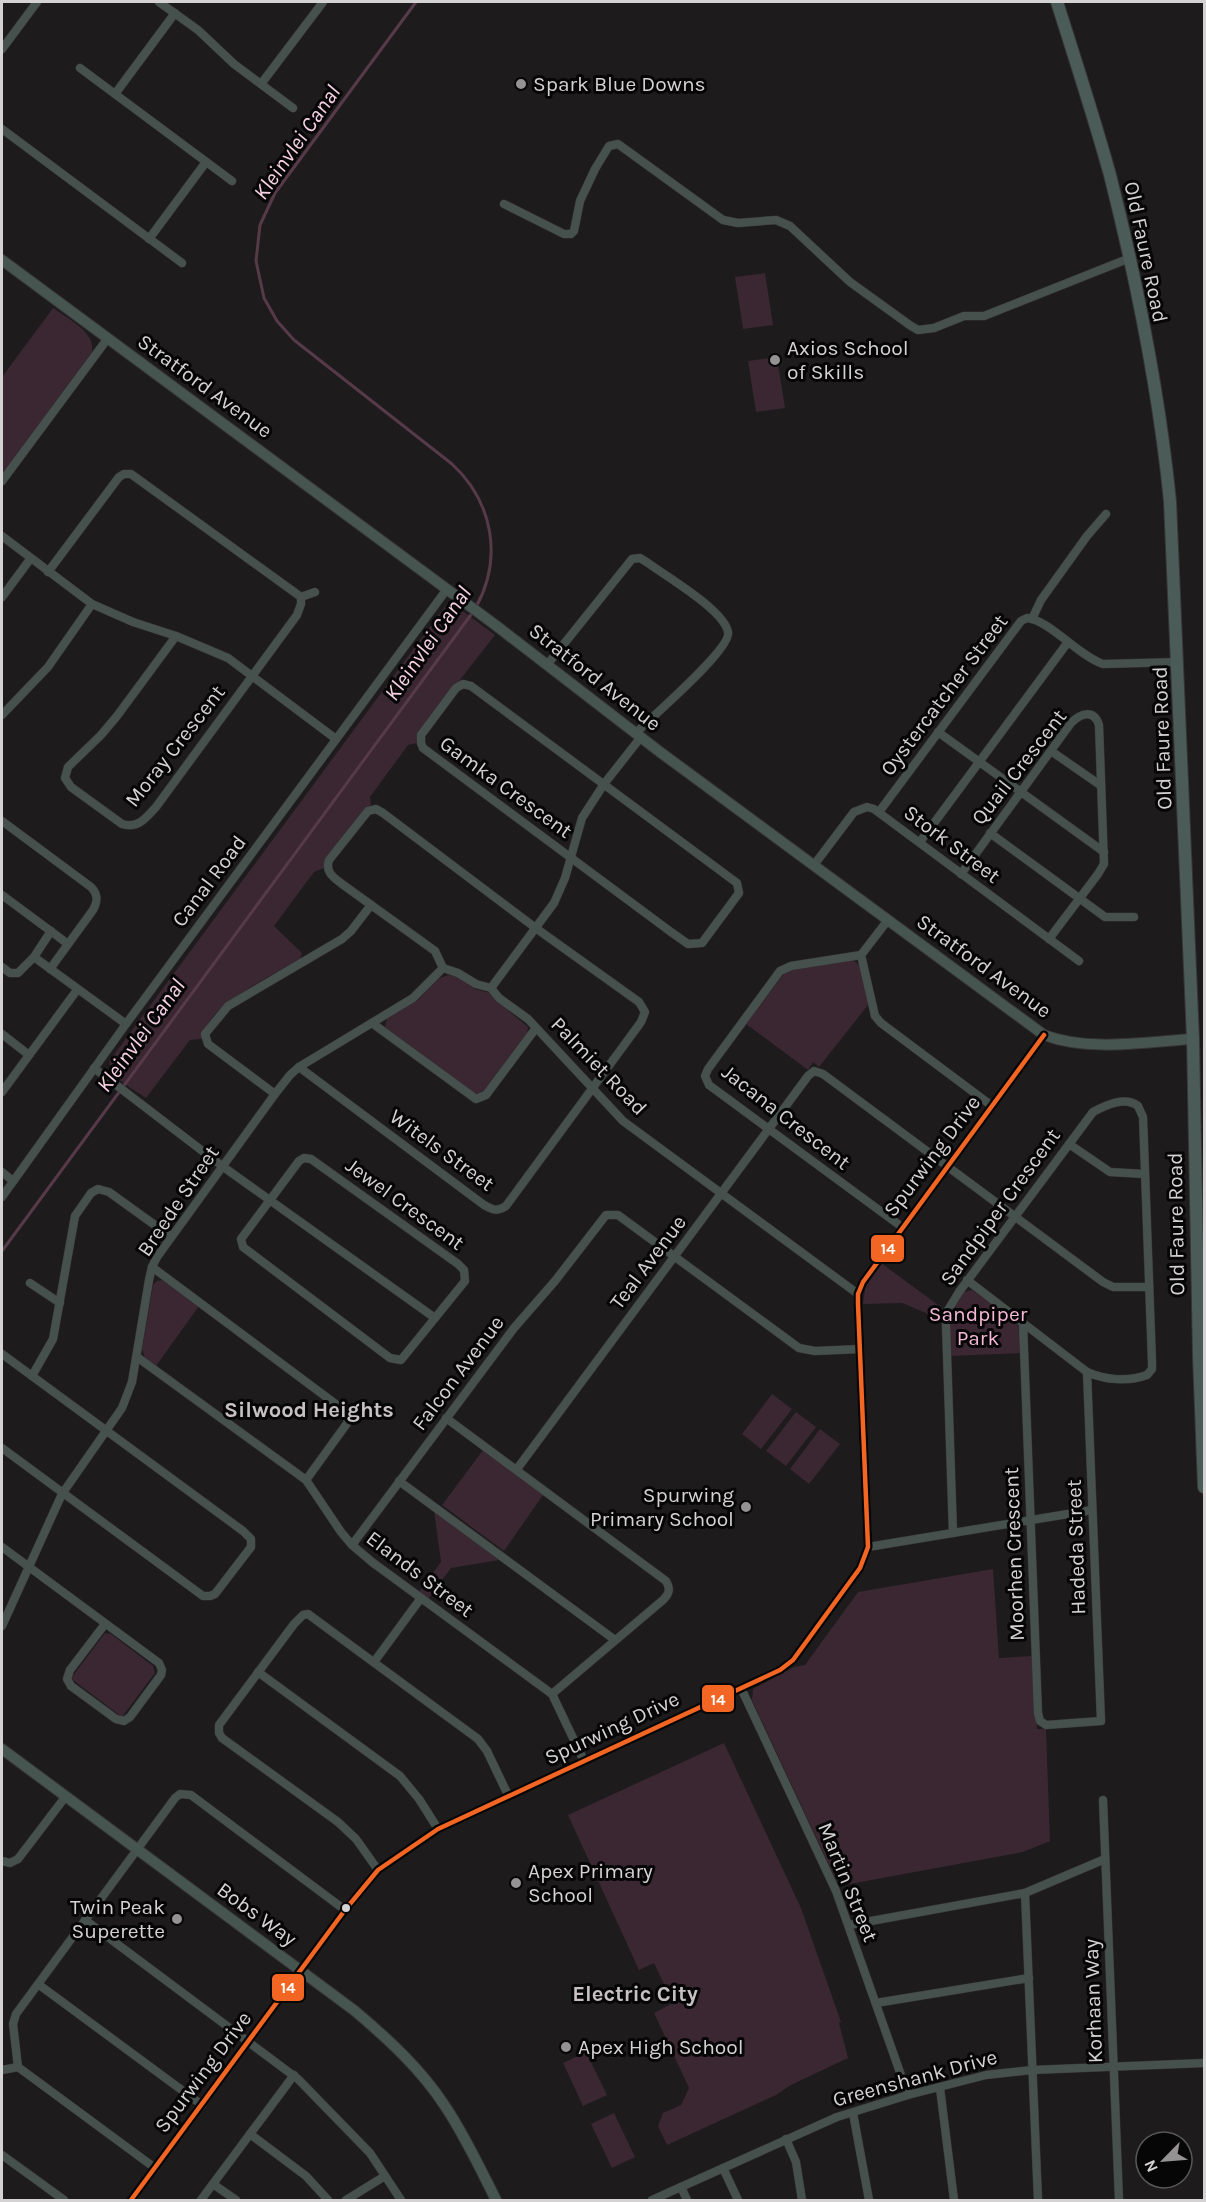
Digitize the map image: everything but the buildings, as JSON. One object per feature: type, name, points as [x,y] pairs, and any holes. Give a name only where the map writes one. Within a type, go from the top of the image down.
[{"type":"main road","name":"Old Faure Road","points":[[1058,2],[1109,173],[1130,258],[1165,450],[1170,501],[1178,662],[1192,1039],[1204,1487]]},
{"type":"street","points":[[2,49],[37,2]]},
{"type":"street","points":[[159,2],[198,30],[234,64],[293,108]]},
{"type":"street","points":[[261,84],[323,2]]},
{"type":"street","points":[[115,94],[175,13]]},
{"type":"street","points":[[80,68],[232,181]]},
{"type":"street","points":[[2,129],[182,263]]},
{"type":"street","points":[[504,204],[564,234],[571,234],[574,231],[580,201],[602,156],[609,146],[618,144],[723,220],[738,223],[776,220],[790,226],[850,282],[911,326],[925,330],[964,316],[984,316],[1130,258]]},
{"type":"street","points":[[149,239],[206,162]]},
{"type":"street","name":"Stratford Avenue","points":[[2,260],[1044,1035],[1094,1045],[1192,1039]]},
{"type":"street","points":[[2,481],[108,338]]},
{"type":"street","points":[[48,572],[118,477],[131,474],[301,597]]},
{"type":"street","points":[[1032,619],[1041,600],[1087,536],[1106,514]]},
{"type":"street","points":[[2,536],[92,604],[133,622],[228,657],[336,739]]},
{"type":"street","points":[[2,597],[31,558]]},
{"type":"street","points":[[491,988],[537,929],[560,891],[582,818],[604,784],[638,735],[726,644],[729,636],[727,628],[710,608],[648,563],[640,558],[632,559],[548,665]]},
{"type":"street","name":"Canal Road","points":[[2,1197],[96,1070],[126,1024],[447,589]]},
{"type":"street","points":[[301,597],[315,592]]},
{"type":"street","points":[[253,674],[297,615],[301,597]]},
{"type":"street","points":[[2,715],[48,666],[92,604]]},
{"type":"street","name":"Oystercatcher Street","points":[[879,812],[1017,625],[1027,618],[1068,642],[1092,660],[1103,664],[1178,662]]},
{"type":"street","name":"Moray Crescent","points":[[176,636],[117,716],[68,767],[66,773],[65,778],[71,787],[122,824],[132,825],[144,820],[253,674]]},
{"type":"street","points":[[920,842],[1068,642]]},
{"type":"street","name":"Gamka Crescent","points":[[570,856],[423,748],[421,735],[456,688],[467,684],[604,784]]},
{"type":"street","name":"Quail Crescent","points":[[961,874],[1078,717],[1091,714],[1097,719],[1099,725],[1104,852],[1102,868],[1049,939]]},
{"type":"street","points":[[938,732],[1104,852]]},
{"type":"street","points":[[1051,751],[1100,785]]},
{"type":"street","points":[[570,856],[688,944],[702,943],[708,937],[739,893],[739,888],[732,878],[604,784]]},
{"type":"street","name":"Stork Street","points":[[814,865],[854,812],[867,807],[879,812],[1078,961]]},
{"type":"street","name":"Palmiet Road","points":[[537,929],[376,809],[365,813],[329,860],[327,867],[332,876],[435,951],[444,968],[458,972],[476,984],[491,988],[499,998],[536,1028],[623,1121],[858,1294]]},
{"type":"street","points":[[2,821],[95,891],[96,906],[51,969]]},
{"type":"street","points":[[990,833],[1079,900],[1106,917],[1134,917]]},
{"type":"street","points":[[2,895],[68,944]]},
{"type":"street","points":[[275,1094],[208,1044],[205,1035],[228,1006],[342,939],[371,905]]},
{"type":"street","points":[[888,920],[861,955],[877,1020],[992,1106]]},
{"type":"street","points":[[537,929],[643,1006],[644,1017],[592,1089]]},
{"type":"street","points":[[2,967],[14,975],[23,970],[51,931]]},
{"type":"street","name":"Jacana Crescent","points":[[861,955],[783,969],[705,1076],[709,1085],[902,1227]]},
{"type":"street","points":[[34,957],[126,1024]]},
{"type":"street","name":"Breede Street","points":[[2,1626],[62,1494],[128,1396],[152,1267],[170,1236],[290,1074],[413,998],[444,968]]},
{"type":"street","points":[[2,1092],[77,990]]},
{"type":"street","points":[[372,1023],[476,1099],[486,1095],[536,1028]]},
{"type":"street","points":[[2,1034],[29,1055]]},
{"type":"street","name":"Spurwing Drive","points":[[131,2200],[345,1910],[378,1870],[438,1829],[780,1670],[793,1659],[860,1568],[868,1547],[858,1294],[867,1275],[1044,1035]]},
{"type":"street","name":"Witels Street","points":[[299,1067],[484,1205],[497,1210],[506,1206],[592,1089]]},
{"type":"street","points":[[96,1070],[222,1166],[435,1318]]},
{"type":"street","name":"Teal Avenue","points":[[517,1469],[768,1129],[814,1071],[820,1072],[947,1166]]},
{"type":"street","name":"Sandpiper Crescent","points":[[953,1533],[946,1324],[946,1315],[951,1303],[1093,1112],[1111,1103],[1134,1103],[1142,1111],[1144,1174]]},
{"type":"street","points":[[967,1280],[1087,1372],[1105,1378],[1141,1377],[1150,1372],[1152,1362],[1144,1174],[1110,1172],[1069,1144]]},
{"type":"street","name":"Jewel Crescent","points":[[308,1158],[458,1264],[466,1274],[465,1281],[404,1358],[394,1360],[243,1247],[241,1239],[269,1200],[300,1161],[308,1158]]},
{"type":"street","points":[[947,1166],[1108,1285],[1149,1287]]},
{"type":"street","points":[[2,1172],[13,1181]]},
{"type":"street","points":[[32,1376],[51,1346],[75,1216],[95,1190],[102,1189],[109,1192],[170,1236]]},
{"type":"street","name":"Falcon Avenue","points":[[352,1545],[514,1328],[555,1281],[606,1215],[618,1215],[673,1257]]},
{"type":"street","points":[[673,1257],[799,1348],[815,1351],[860,1349]]},
{"type":"street","points":[[152,1267],[345,1411],[348,1422],[306,1480]]},
{"type":"street","points":[[30,1283],[60,1303]]},
{"type":"street","name":"Moorhen Crescent","points":[[1023,1323],[1039,1717],[1043,1724],[1050,1725],[1101,1721]]},
{"type":"street","points":[[2,1354],[243,1531],[252,1544],[215,1594],[203,1596],[2,1448]]},
{"type":"street","name":"Elands Street","points":[[137,1357],[306,1480],[352,1545],[552,1694],[584,1761]]},
{"type":"street","name":"Hadeda Street","points":[[1087,1372],[1101,1721]]},
{"type":"street","points":[[446,1418],[666,1581],[669,1588],[667,1596],[552,1694]]},
{"type":"street","points":[[399,1481],[615,1640]]},
{"type":"street","points":[[868,1547],[1092,1510]]},
{"type":"street","points":[[2,1547],[154,1658],[161,1666],[161,1675],[130,1717],[124,1721],[116,1719],[71,1686],[67,1679],[70,1670],[105,1624]]},
{"type":"street","points":[[374,1662],[421,1598]]},
{"type":"street","points":[[378,1870],[349,1831],[222,1738],[218,1729],[258,1672],[303,1615],[308,1614],[478,1739],[487,1751],[508,1796]]},
{"type":"street","points":[[258,1672],[400,1776],[412,1789],[438,1829]]},
{"type":"street","name":"Martin Street","points":[[741,1688],[808,1830],[849,1926],[908,2095]]},
{"type":"street","name":"Bobs Way","points":[[2,1749],[355,2011],[396,2047],[444,2104],[464,2137],[496,2200]]},
{"type":"street","points":[[18,2067],[13,2020],[180,1794],[187,1793],[345,1910]]},
{"type":"street","points":[[2,1862],[10,1863],[18,1859],[66,1796]]},
{"type":"street","name":"Korhaan Way","points":[[1103,1800],[1119,2200]]},
{"type":"street","points":[[849,1926],[1025,1893],[1105,1859]]},
{"type":"street","points":[[1025,1893],[1038,2200]]},
{"type":"street","points":[[85,1920],[294,2075],[370,2153],[401,2200]]},
{"type":"street","points":[[876,2003],[1029,1978]]},
{"type":"street","points":[[38,1984],[202,2105]]},
{"type":"street","name":"Greenshank Drive","points":[[652,2200],[837,2116],[986,2075],[1032,2070],[1204,2063]]},
{"type":"street","points":[[2,2070],[18,2067],[155,2168]]},
{"type":"street","points":[[201,2200],[294,2075]]},
{"type":"street","points":[[939,2088],[954,2200]]},
{"type":"street","points":[[853,2113],[869,2200]]},
{"type":"street","points":[[250,2134],[306,2176],[328,2200]]},
{"type":"street","points":[[786,2139],[796,2162],[802,2200]]},
{"type":"street","points":[[2,2155],[64,2200]]},
{"type":"street","points":[[723,2168],[738,2200]]},
{"type":"street","points":[[346,2200],[385,2176]]},
{"type":"street","points":[[213,2184],[236,2200]]},
{"type":"street","points":[[681,2187],[687,2200]]},
{"type":"green space","points":[[765,273],[773,325],[743,329],[735,277]]},
{"type":"green space","points":[[53,308],[85,332],[90,338],[92,352],[2,475],[2,377]]},
{"type":"green space","points":[[777,357],[785,408],[756,412],[748,361]]},
{"type":"green space","points":[[446,605],[456,606],[495,635],[417,735],[417,743],[408,745],[370,797],[371,805],[364,809],[326,860],[324,868],[314,872],[274,926],[302,953],[300,959],[227,1003],[206,1027],[202,1039],[190,1040],[146,1098],[112,1072],[110,1060]]},
{"type":"green space","points":[[853,960],[860,966],[868,1005],[819,1067],[813,1062],[808,1070],[746,1024],[786,971]]},
{"type":"green space","points":[[448,975],[457,976],[475,989],[490,993],[528,1027],[527,1034],[484,1092],[477,1095],[385,1027],[387,1018],[419,999],[437,979]]},
{"type":"green space","points":[[881,1263],[945,1310],[943,1320],[902,1303],[863,1304],[865,1288]]},
{"type":"green space","points":[[162,1280],[199,1306],[156,1366],[145,1358],[142,1349],[153,1285]]},
{"type":"green space","name":"Sandpiper Park","points":[[972,1290],[1018,1323],[1021,1353],[950,1356],[953,1307],[957,1299]]},
{"type":"green space","points":[[772,1394],[792,1409],[761,1449],[742,1434]]},
{"type":"green space","points":[[796,1412],[816,1427],[786,1466],[766,1451]]},
{"type":"green space","points":[[820,1429],[840,1444],[809,1484],[790,1469]]},
{"type":"green space","points":[[483,1450],[543,1495],[504,1551],[442,1505]]},
{"type":"green space","points":[[434,1511],[499,1560],[451,1568],[428,1599],[419,1592],[441,1562]]},
{"type":"green space","points":[[993,1569],[999,1658],[1033,1656],[1037,1729],[1046,1729],[1050,1841],[1023,1852],[839,1886],[752,1700],[753,1689],[794,1667],[805,1665],[858,1592]]},
{"type":"green space","points":[[105,1633],[111,1634],[153,1666],[155,1673],[122,1717],[72,1677]]},
{"type":"green space","points":[[724,1743],[801,1908],[841,2022],[839,2023],[848,2058],[791,2085],[776,2095],[667,2145],[658,2126],[663,2113],[681,2105],[689,2088],[654,2013],[673,2003],[654,1963],[639,1970],[568,1815]]},
{"type":"green space","points":[[586,2052],[607,2095],[583,2106],[563,2063]]},
{"type":"green space","points":[[614,2113],[635,2157],[612,2168],[591,2124]]},
{"type":"waterway","name":"Kleinvlei Canal","points":[[416,2],[275,193],[260,225],[256,261],[264,298],[277,321],[294,340],[452,464],[477,495],[490,531],[491,550],[489,569],[476,607]]},
{"type":"waterway","name":"Kleinvlei Canal","points":[[2,1251],[473,612]]},
{"type":"transit line","name":"14","points":[[131,2200],[345,1910],[378,1870],[438,1829],[780,1670],[793,1660],[860,1568],[868,1547],[858,1294],[863,1282],[1044,1035]]},
{"type":"place","name":"Spark Blue Downs","points":[[521,84]]},
{"type":"place","name":"Axios School of Skills","points":[[775,360]]},
{"type":"place","name":"Spurwing Primary School","points":[[746,1507]]},
{"type":"place","name":"Apex Primary School","points":[[516,1883]]},
{"type":"place","name":"Twin Peak Superette","points":[[177,1919]]},
{"type":"place","name":"Apex High School","points":[[566,2047]]},
{"type":"district","name":"Silwood Heights","points":[[309,1409]]},
{"type":"district","name":"Electric City","points":[[635,1993]]}]
